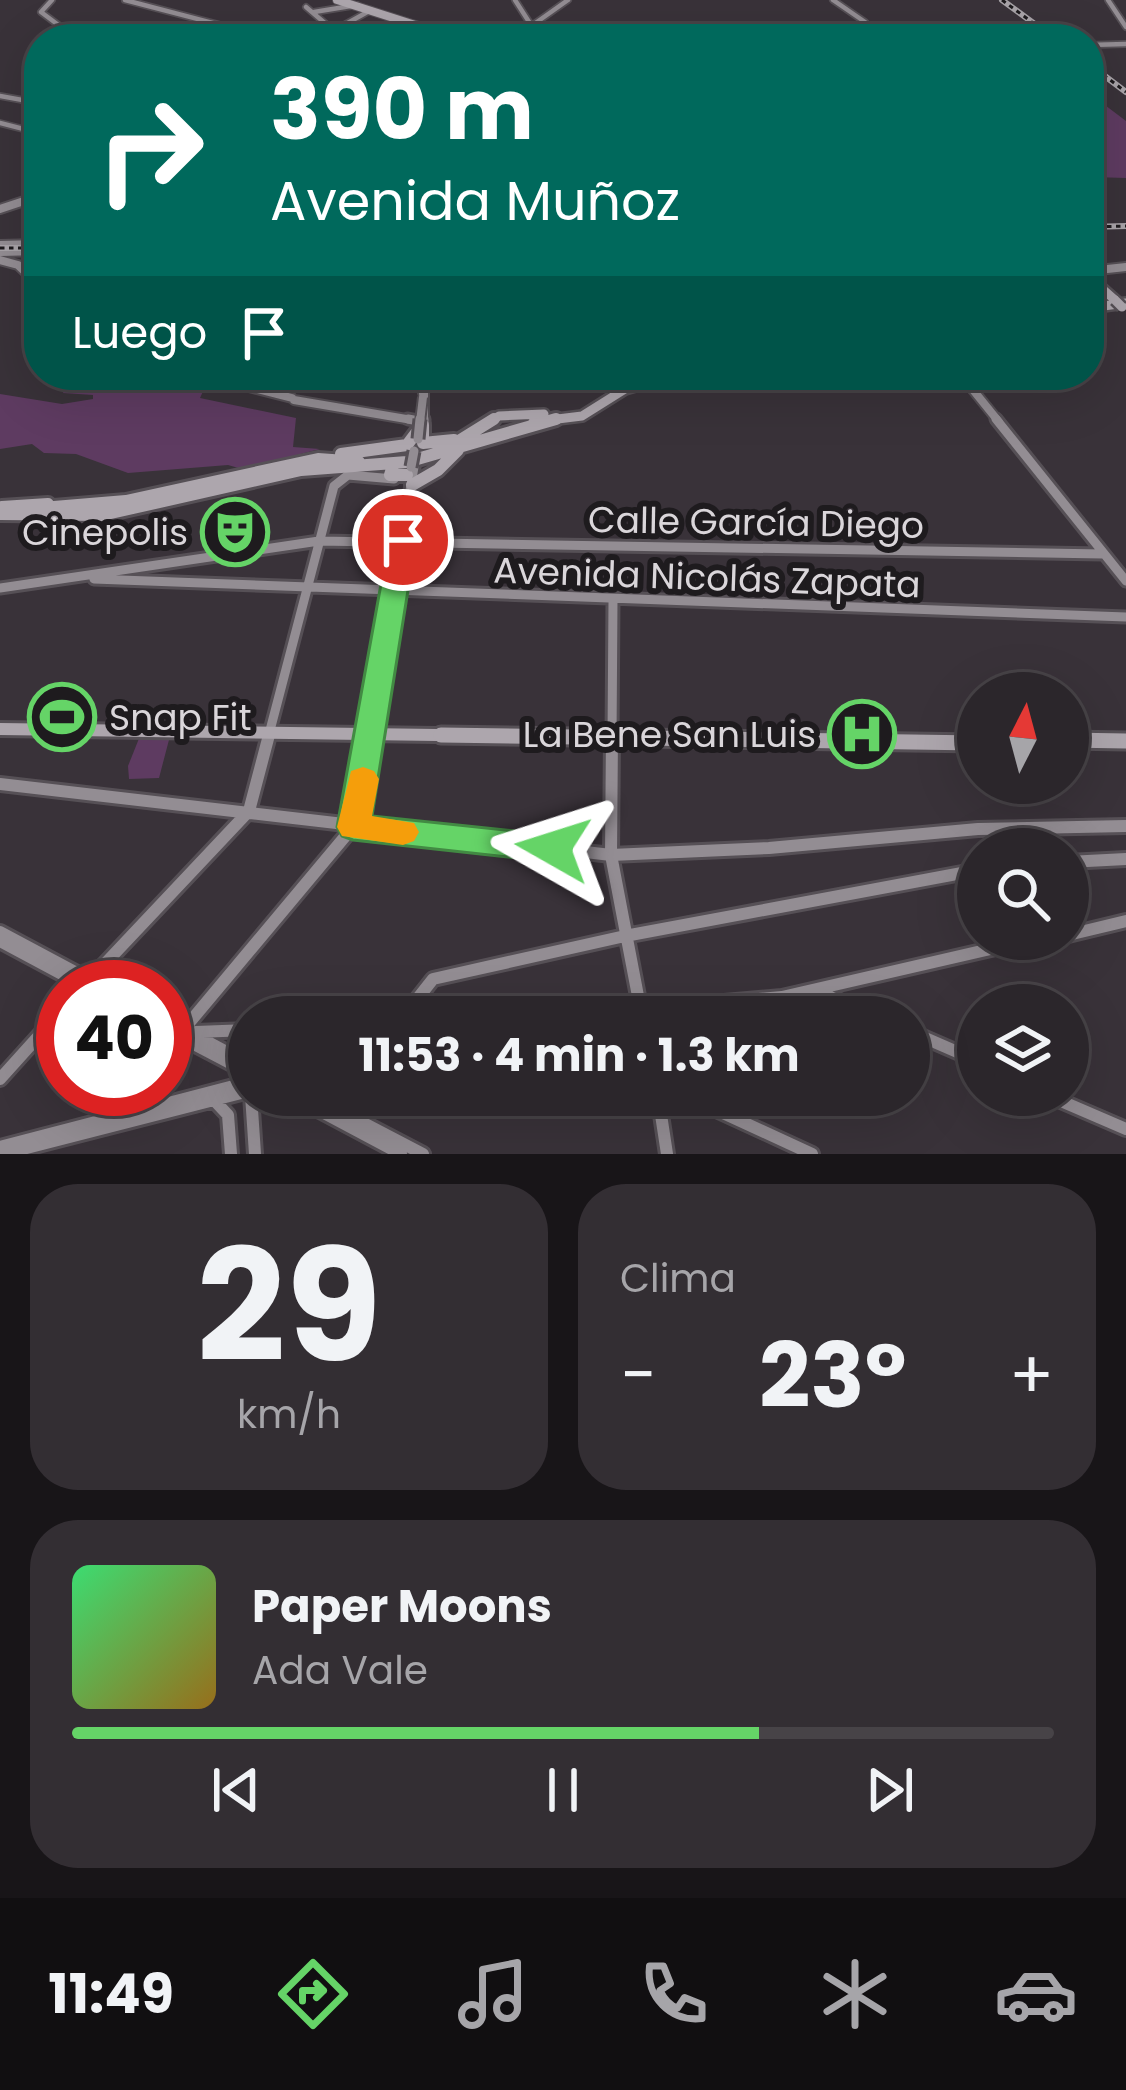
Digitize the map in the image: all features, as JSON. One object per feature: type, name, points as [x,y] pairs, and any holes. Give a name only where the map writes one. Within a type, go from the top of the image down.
[{"type":"main road","points":[[338,0],[414,24]]},
{"type":"main road","points":[[370,10],[412,24]]},
{"type":"main road","points":[[318,459],[379,464],[423,443],[442,444],[499,416],[573,413],[617,390]]},
{"type":"main road","points":[[594,410],[627,390]]},
{"type":"main road","points":[[415,447],[438,470],[457,450],[514,429],[573,419],[627,391],[646,390]]},
{"type":"main road","points":[[499,416],[496,428],[514,429]]},
{"type":"main road","points":[[1,513],[70,509],[102,515],[318,459],[407,445],[451,446],[460,436]]},
{"type":"main road","points":[[264,475],[487,439]]},
{"type":"main road","points":[[301,470],[328,474],[334,486]]},
{"type":"main road","points":[[1,513],[17,524],[70,509]]},
{"type":"main road","points":[[0,727],[957,741]]},
{"type":"main road","points":[[1089,742],[1126,743]]},
{"type":"street","points":[[52,0],[42,13],[57,24]]},
{"type":"street","points":[[124,0],[216,24]]},
{"type":"street","points":[[534,24],[568,0]]},
{"type":"street","points":[[832,0],[864,24]]},
{"type":"street","points":[[1108,0],[1126,27]]},
{"type":"street","points":[[326,24],[311,11],[355,6]]},
{"type":"street","points":[[347,24],[370,10]]},
{"type":"street","points":[[253,390],[294,398],[415,447]]},
{"type":"street","points":[[973,390],[1126,581]]},
{"type":"street","points":[[192,1024],[353,827],[404,542],[423,391]]},
{"type":"street","points":[[108,960],[246,811],[334,486],[345,476],[398,479],[415,447],[423,391]]},
{"type":"street","points":[[0,587],[320,540]]},
{"type":"street","points":[[0,587],[320,540]]},
{"type":"street","name":"Calle García Diego","points":[[320,540],[1103,554]]},
{"type":"street","name":"Avenida Nicolás Zapata","points":[[70,578],[1126,617]]},
{"type":"street","points":[[613,600],[611,855],[636,996]]},
{"type":"street","points":[[0,784],[611,855],[769,848],[979,829],[1126,826]]},
{"type":"street","points":[[1089,861],[1126,859]]},
{"type":"street","points":[[419,996],[431,981],[625,936],[957,873]]},
{"type":"street","points":[[1089,928],[1126,920]]},
{"type":"street","points":[[0,932],[46,960]]},
{"type":"street","points":[[0,941],[38,960]]},
{"type":"street","points":[[814,993],[957,958]]},
{"type":"street","points":[[791,996],[958,960]]},
{"type":"street","points":[[814,993],[820,996]]},
{"type":"street","points":[[814,993],[822,996]]},
{"type":"street","points":[[192,1030],[228,1030]]},
{"type":"street","points":[[192,1034],[228,1066]]},
{"type":"street","points":[[0,1076],[36,1036]]},
{"type":"street","points":[[192,1047],[228,1070]]},
{"type":"street","points":[[223,1098],[228,1095]]},
{"type":"street","points":[[2,1151],[228,1095]]},
{"type":"street","points":[[223,1098],[231,1154]]},
{"type":"street","points":[[1089,1109],[1126,1126]]},
{"type":"street","points":[[1089,1111],[1126,1126]]},
{"type":"street","points":[[252,1116],[255,1154]]},
{"type":"street","points":[[330,1116],[401,1154]]},
{"type":"street","points":[[350,1116],[423,1154]]},
{"type":"street","points":[[661,1116],[667,1154]]},
{"type":"street","points":[[717,1116],[798,1154]]},
{"type":"street","points":[[730,1116],[812,1154]]},
{"type":"shaded area","points":[[1104,104],[1126,121],[1126,178],[1104,177]]},
{"type":"shaded area","points":[[204,390],[200,398],[296,418],[293,447],[320,449],[242,469],[228,465],[128,473],[76,454],[44,453],[32,444],[0,449],[0,394],[62,404],[93,399],[93,395],[63,393]]},
{"type":"shaded area","points":[[140,736],[170,736],[159,778],[129,779],[128,766]]},
{"type":"railway","points":[[1002,0],[1035,24]]},
{"type":"railway","points":[[1104,75],[1126,92]]},
{"type":"railway","points":[[1104,227],[1126,226]]},
{"type":"railway","points":[[0,248],[24,248]]},
{"type":"slow traffic","points":[[363,779],[353,827],[403,832]]},
{"type":"place","name":"Cinepolis","points":[[235,532]]},
{"type":"place","name":"Snap Fit","points":[[62,717]]},
{"type":"place","name":"La Bene San Luis","points":[[862,734]]},
{"type":"route","points":[[403,540],[353,827],[553,848]]}]
